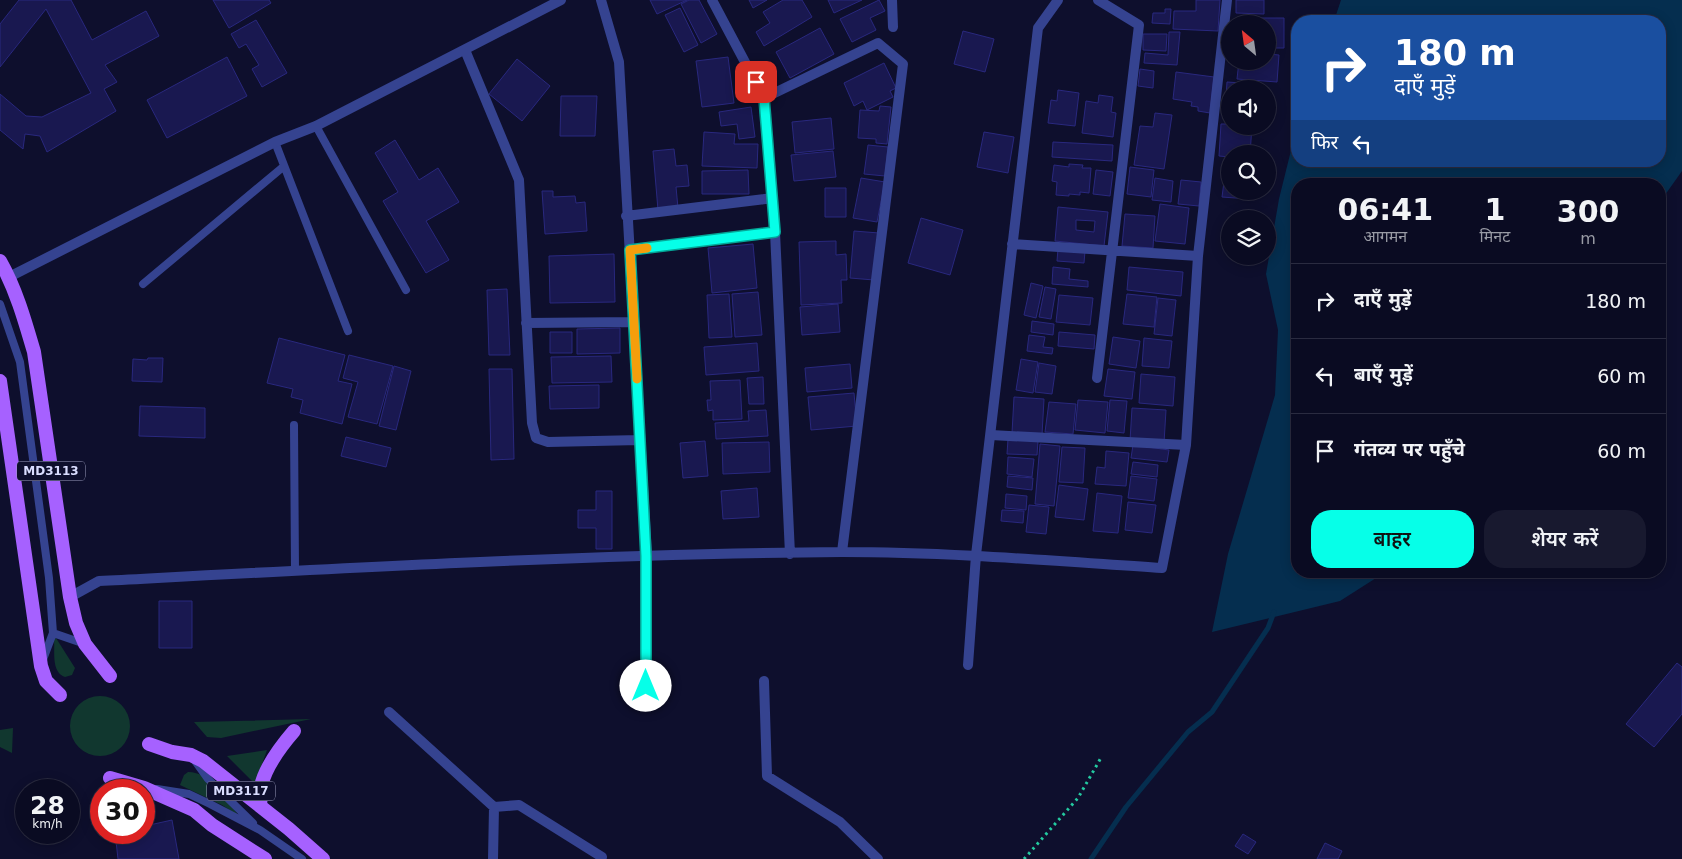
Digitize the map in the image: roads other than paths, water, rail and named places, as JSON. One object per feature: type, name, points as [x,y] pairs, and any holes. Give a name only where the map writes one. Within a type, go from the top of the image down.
[{"type":"main road","name":"MD3113","points":[[0,261],[9,277],[34,352],[70,597],[76,623],[85,644],[110,676]]},
{"type":"main road","name":"MD3113","points":[[0,381],[41,666],[46,681],[60,695]]},
{"type":"main road","points":[[260,806],[261,785],[271,762],[282,744],[294,731]]},
{"type":"main road","name":"MD3117","points":[[148,744],[172,752],[191,755],[203,761],[323,859]]},
{"type":"main road","name":"MD3117","points":[[155,793],[194,810],[212,825],[265,859]]},
{"type":"street","points":[[9,277],[275,142],[316,126],[561,0]]},
{"type":"street","points":[[601,0],[619,62],[646,556],[646,686]]},
{"type":"street","points":[[712,0],[764,98],[775,232],[790,554]]},
{"type":"street","points":[[892,0],[893,27]]},
{"type":"street","points":[[968,665],[976,556],[1038,28],[1058,0]]},
{"type":"street","points":[[1097,378],[1139,25],[1098,0]]},
{"type":"street","points":[[70,597],[99,581],[295,570],[646,556],[842,552],[976,556],[1162,568],[1186,445],[1198,256],[1226,0]]},
{"type":"street","points":[[764,98],[878,43],[903,64],[842,552]]},
{"type":"street","points":[[465,50],[519,180],[532,423],[536,438],[548,442],[640,440]]},
{"type":"street","points":[[626,216],[773,198]]},
{"type":"street","points":[[630,250],[775,232]]},
{"type":"street","points":[[1012,244],[1198,256]]},
{"type":"street","points":[[526,323],[634,322]]},
{"type":"street","points":[[991,436],[1186,445]]},
{"type":"street","points":[[764,681],[767,776],[840,822],[878,859]]},
{"type":"street","points":[[389,712],[494,807],[519,805],[602,857]]},
{"type":"street","points":[[493,859],[494,807]]},
{"type":"lane","points":[[316,126],[406,290]]},
{"type":"lane","points":[[275,142],[283,167],[348,331]]},
{"type":"lane","points":[[142,284],[283,167]]},
{"type":"lane","points":[[0,304],[20,362],[49,578],[53,634],[41,666]]},
{"type":"lane","points":[[294,425],[295,570]]},
{"type":"lane","points":[[53,634],[85,644]]},
{"type":"lane","points":[[191,755],[208,779],[260,830]]},
{"type":"lane","points":[[155,789],[189,794],[260,830],[302,859]]},
{"type":"water","points":[[1341,0],[1682,0],[1682,171],[1666,194],[1666,178],[1291,178],[1291,578],[1376,578],[1340,601],[1212,632],[1228,554],[1275,395],[1278,330],[1266,274],[1268,265],[1276,265],[1276,216],[1291,150],[1291,167],[1666,167],[1666,15],[1336,15]]},
{"type":"waterway","points":[[1091,859],[1126,807],[1188,732],[1212,712],[1268,628],[1274,612]]}]
